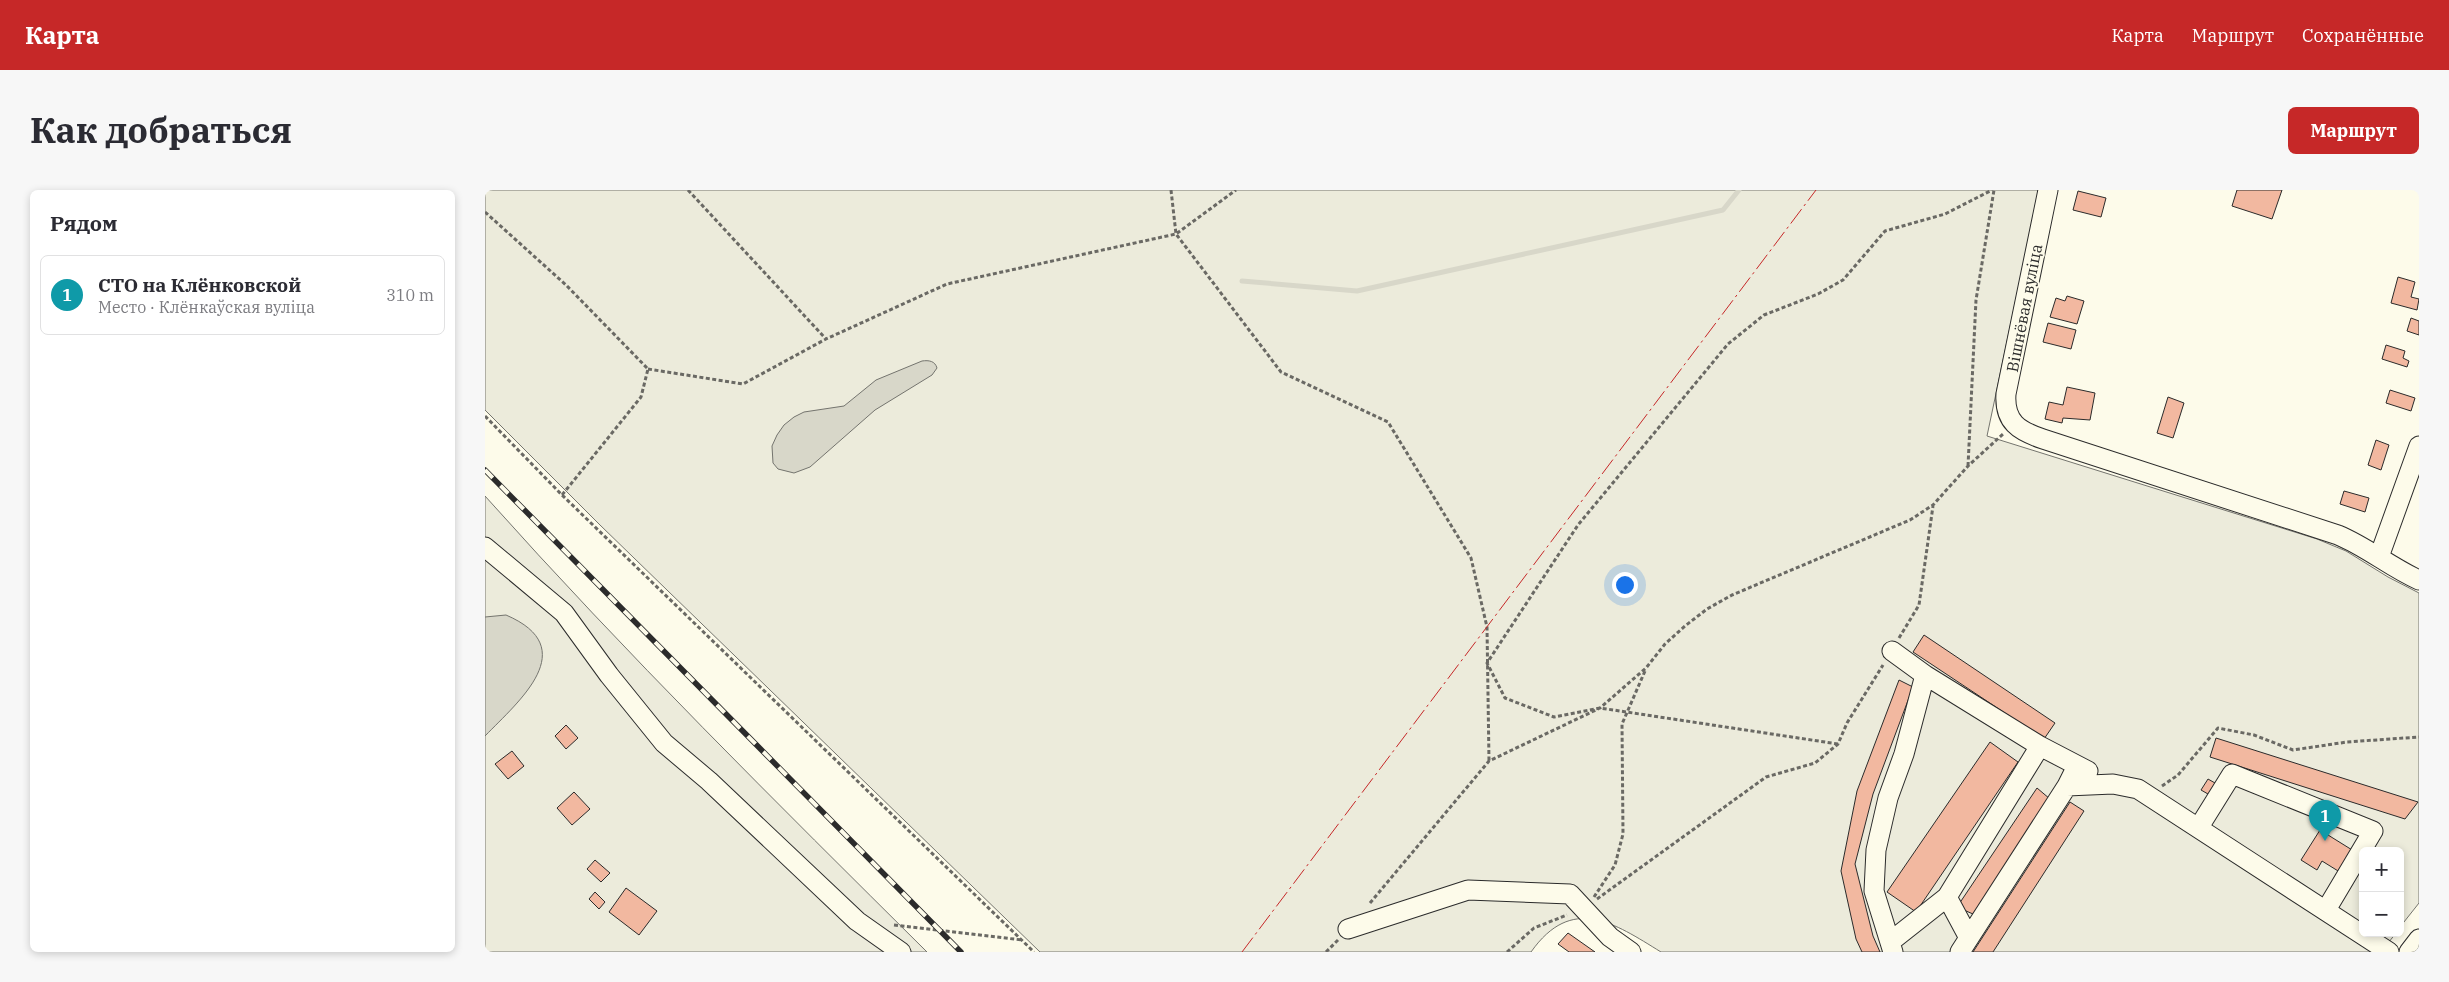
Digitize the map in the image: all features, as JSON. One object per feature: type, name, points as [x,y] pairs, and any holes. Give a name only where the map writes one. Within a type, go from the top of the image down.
[{"type":"street","name":"Вішнёвая вуліца","points":[[2014,424],[2005,406],[2006,394],[2048,190]]},
{"type":"street","points":[[2014,424],[2022,431],[2037,437],[2338,535],[2366,548],[2419,580]]},
{"type":"street","points":[[2379,557],[2419,446]]},
{"type":"street","points":[[485,548],[564,613],[609,675],[664,743],[709,780],[857,921],[901,952]]},
{"type":"street","points":[[1892,651],[1925,675],[2040,746],[2113,784]]},
{"type":"street","points":[[1925,675],[1904,754],[1888,798],[1876,850],[1874,891],[1891,947],[1947,897],[2040,746]]},
{"type":"street","points":[[1965,945],[2067,786],[2077,766]]},
{"type":"street","points":[[2199,828],[2232,774],[2373,832],[2326,910]]},
{"type":"street","points":[[2067,786],[2113,784],[2139,789],[2389,952]]},
{"type":"street","points":[[1348,929],[1468,890],[1570,894],[1610,937],[1631,952]]},
{"type":"street","points":[[1947,897],[1965,945]]},
{"type":"street","points":[[2409,952],[2419,939]]},
{"type":"path","points":[[688,190],[827,339]]},
{"type":"path","points":[[1171,190],[1176,234],[1281,372],[1388,422],[1471,558],[1487,627],[1489,761]]},
{"type":"path","points":[[485,212],[566,286],[648,369],[743,384],[827,339],[947,284],[1176,234],[1236,190]]},
{"type":"path","points":[[1487,662],[1578,525],[1728,344],[1764,316],[1818,294],[1843,280],[1885,231],[1945,214],[1993,190]]},
{"type":"path","points":[[1968,466],[1976,300],[1993,190]]},
{"type":"path","points":[[562,495],[641,396],[648,369]]},
{"type":"path","points":[[485,416],[562,495],[1034,952]]},
{"type":"path","points":[[1367,906],[1489,761],[1600,708],[1646,668],[1665,644],[1707,609],[1732,595],[1884,533],[1933,505],[1968,466],[2014,424]]},
{"type":"path","points":[[1507,952],[1534,928],[1584,909],[1766,777],[1815,763],[1838,744],[1847,723],[1919,605],[1933,505]]},
{"type":"path","points":[[1487,662],[1505,698],[1554,717],[1600,708],[1838,744]]},
{"type":"path","points":[[1584,909],[1600,890],[1615,865],[1623,834],[1622,724],[1646,668]]},
{"type":"path","points":[[2149,795],[2178,775],[2218,728],[2254,734],[2293,750],[2347,742],[2419,737]]},
{"type":"path","points":[[885,924],[1023,940]]},
{"type":"path","points":[[1326,952],[1348,929]]},
{"type":"shaded area","points":[[485,190],[2039,190],[1987,436],[2317,539],[2346,551],[2388,577],[2419,593],[2419,903],[2404,922],[2404,847],[2359,847],[2359,937],[2393,937],[2381,952],[1661,952],[1610,924],[1594,919],[1578,919],[1562,923],[1546,934],[1531,952],[1040,952],[600,525],[485,410]]},
{"type":"shaded area","points":[[922,361],[929,361],[935,364],[937,368],[932,375],[875,410],[810,467],[794,473],[778,469],[773,463],[772,446],[777,435],[784,425],[794,417],[804,412],[844,406],[876,380]]},
{"type":"shaded area","points":[[485,496],[647,670],[758,784],[927,952],[485,952]]},
{"type":"shaded area","points":[[506,615],[529,628],[540,643],[542,659],[537,675],[527,691],[485,736],[485,617]]},
{"type":"building","points":[[2237,190],[2282,190],[2272,219],[2232,206]]},
{"type":"building","points":[[2078,191],[2106,198],[2101,217],[2073,210]]},
{"type":"building","points":[[2398,277],[2415,282],[2411,297],[2419,299],[2417,310],[2391,303]]},
{"type":"building","points":[[2067,296],[2084,301],[2077,324],[2050,317],[2056,298],[2065,301]]},
{"type":"building","points":[[2411,318],[2419,321],[2419,335],[2407,331]]},
{"type":"building","points":[[2048,323],[2076,330],[2071,349],[2043,342]]},
{"type":"building","points":[[2386,345],[2405,351],[2403,358],[2409,361],[2407,367],[2382,359]]},
{"type":"building","points":[[2067,387],[2095,393],[2090,420],[2063,418],[2062,423],[2045,419],[2049,402],[2063,405]]},
{"type":"building","points":[[2390,390],[2415,398],[2411,411],[2386,403]]},
{"type":"building","points":[[2168,397],[2184,403],[2173,438],[2157,433]]},
{"type":"building","points":[[2376,440],[2389,445],[2381,470],[2368,465]]},
{"type":"building","points":[[2344,491],[2369,498],[2365,512],[2340,504]]},
{"type":"building","points":[[1924,635],[2055,723],[2044,739],[1913,652]]},
{"type":"building","points":[[1899,680],[1913,687],[1873,794],[1855,864],[1873,936],[1880,952],[1862,952],[1856,939],[1841,871],[1857,791]]},
{"type":"building","points":[[566,725],[578,738],[566,749],[555,736]]},
{"type":"building","points":[[2216,738],[2418,802],[2405,819],[2210,757]]},
{"type":"building","points":[[1990,742],[2018,762],[1916,912],[1887,892]]},
{"type":"building","points":[[512,751],[524,766],[508,779],[495,764]]},
{"type":"building","points":[[2208,779],[2222,787],[2215,798],[2201,790]]},
{"type":"building","points":[[2037,788],[2050,799],[1973,914],[1957,907]]},
{"type":"building","points":[[574,792],[590,809],[572,825],[557,808]]},
{"type":"building","points":[[2070,802],[2084,811],[1993,952],[1973,952]]},
{"type":"building","points":[[2320,830],[2357,853],[2343,874],[2322,861],[2317,870],[2301,860]]},
{"type":"building","points":[[595,860],[610,873],[601,882],[587,869]]},
{"type":"building","points":[[626,888],[657,911],[639,935],[609,912]]},
{"type":"building","points":[[595,892],[605,902],[599,909],[589,899]]},
{"type":"building","points":[[1568,933],[1595,952],[1569,952],[1558,944]]},
{"type":"waterway","points":[[1242,281],[1357,291],[1723,210],[1739,190]]},
{"type":"railway","points":[[485,470],[961,952]]},
{"type":"power","points":[[1242,952],[1816,190]]},
{"type":"place","name":"СТО на Клёнковской","points":[[2325,841]]}]
